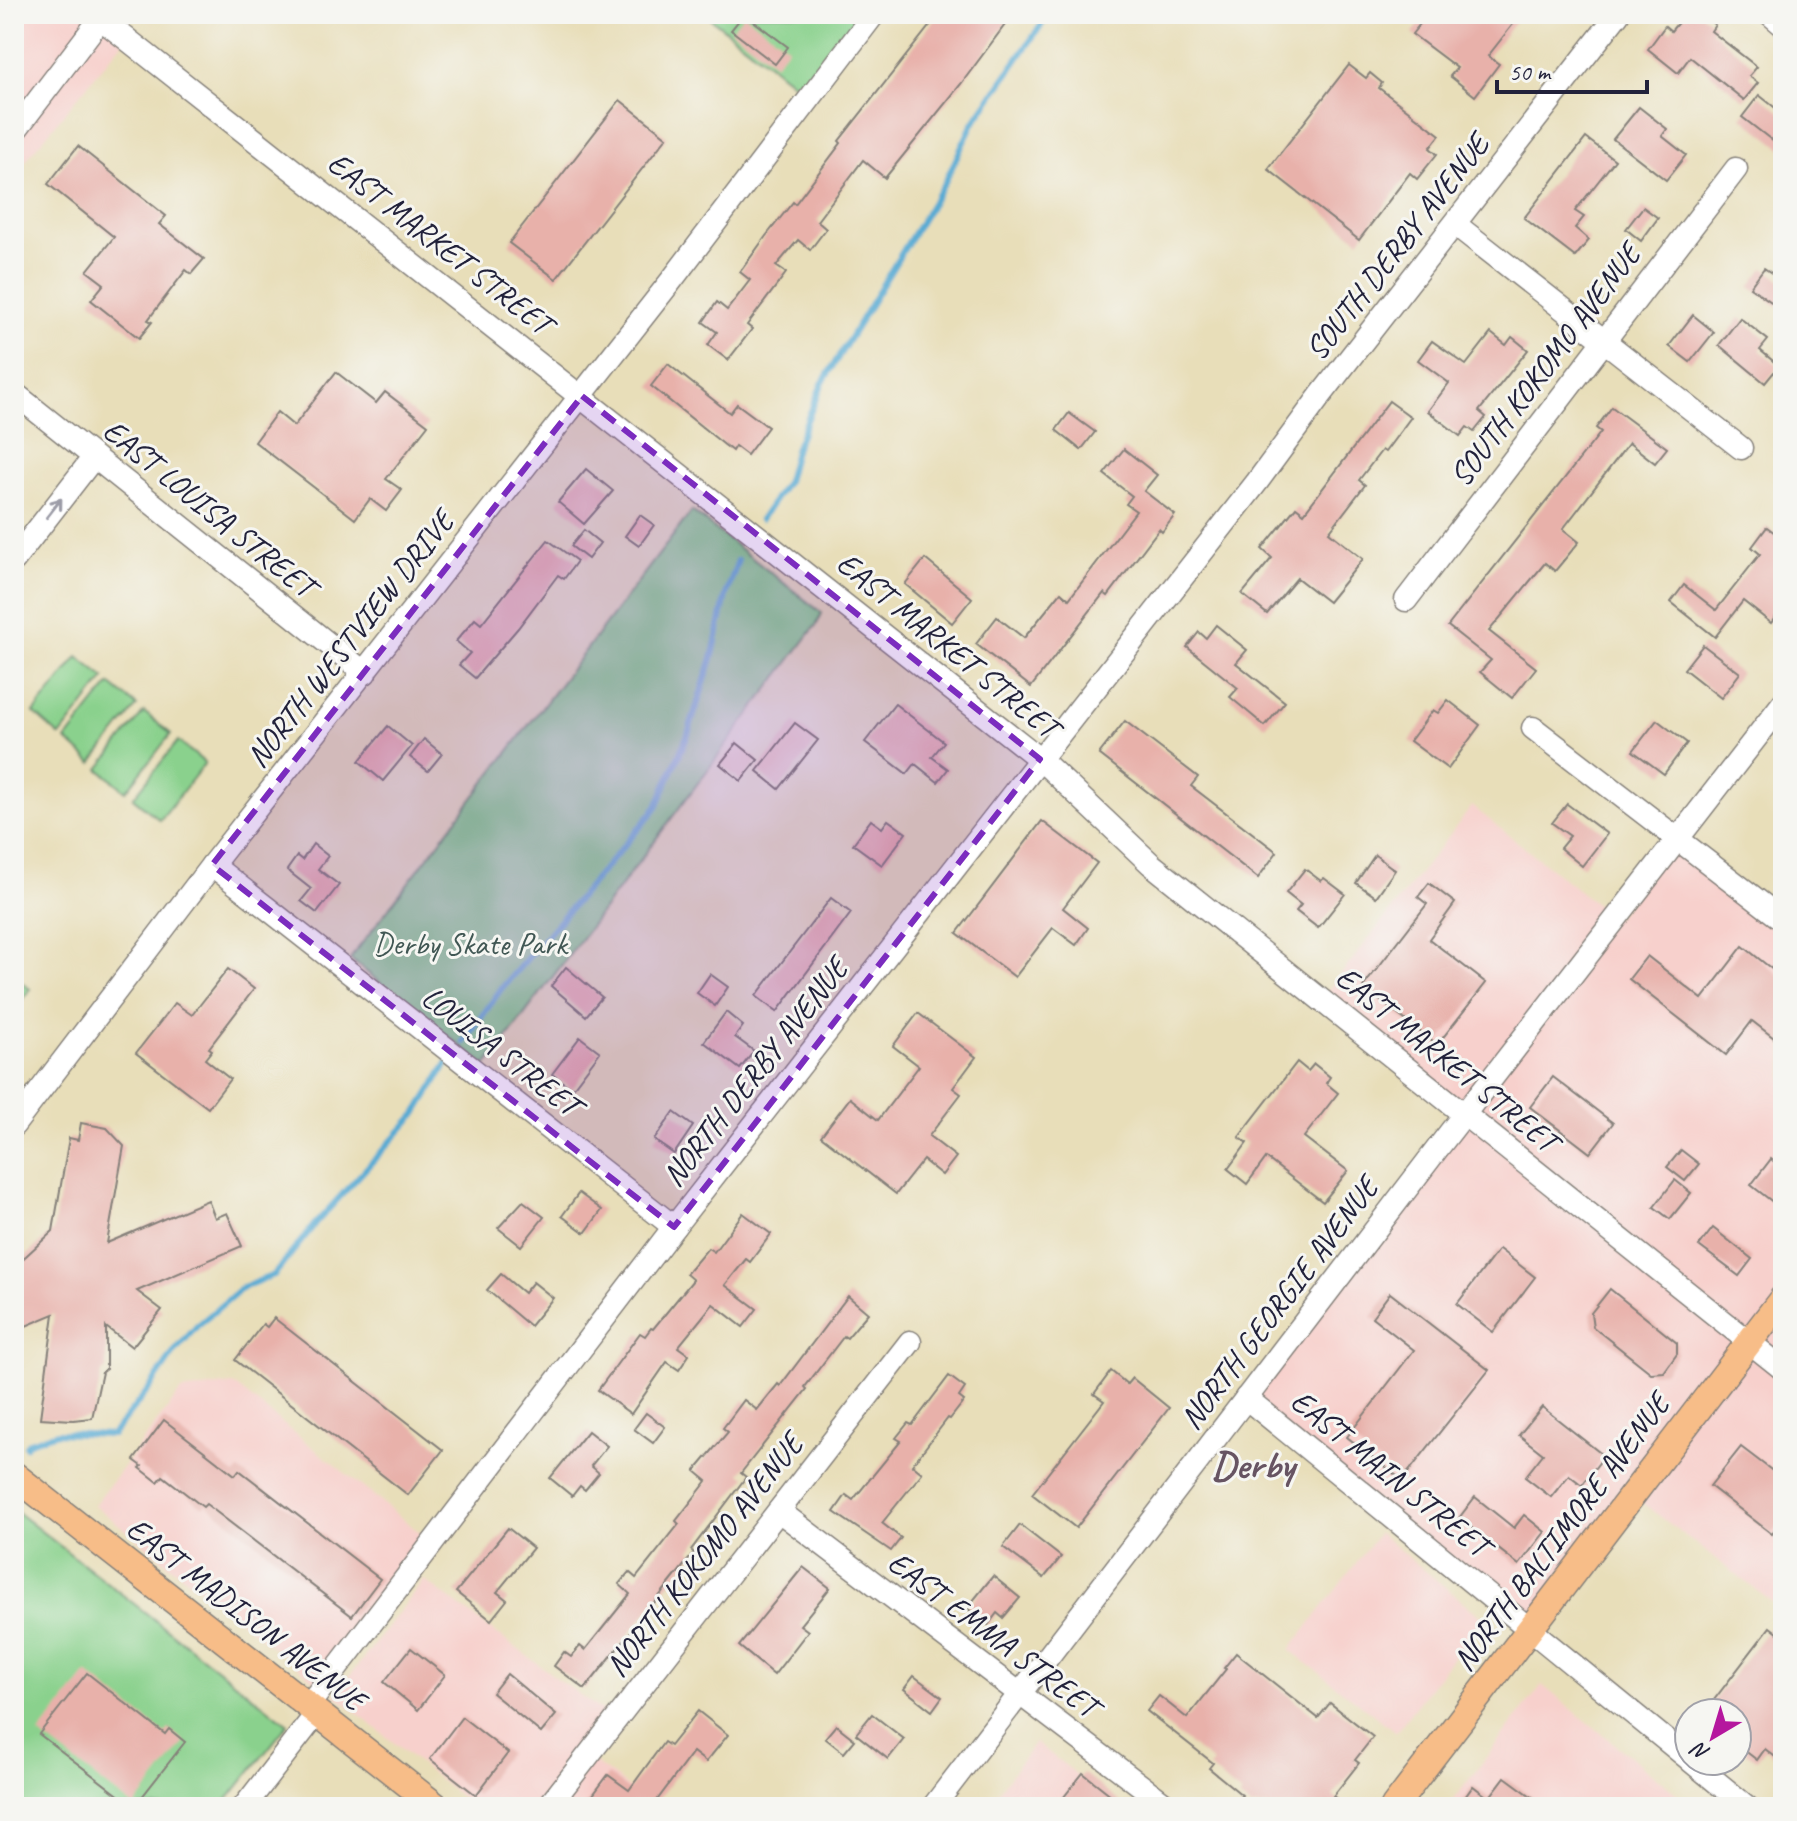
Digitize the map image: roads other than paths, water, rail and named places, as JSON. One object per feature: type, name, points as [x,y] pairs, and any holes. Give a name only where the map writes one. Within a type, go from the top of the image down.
[{"type":"main road","name":"NORTH BALTIMORE AVENUE","points":[[1394,1807],[1783,1298]]},
{"type":"main road","name":"EAST MADISON AVENUE","points":[[14,1475],[437,1807]]},
{"type":"street","name":"NORTH WESTVIEW DRIVE","points":[[14,1125],[212,865],[582,396],[874,14]]},
{"type":"street","name":"SOUTH DERBY AVENUE","points":[[1257,482],[1321,395],[1618,14]]},
{"type":"street","points":[[1770,14],[1783,25]]},
{"type":"street","points":[[14,132],[100,15]]},
{"type":"street","name":"EAST MARKET STREET","points":[[100,15],[1040,759],[1151,864],[1783,1369]]},
{"type":"street","name":"SOUTH KOKOMO AVENUE","points":[[1406,600],[1736,169]]},
{"type":"street","points":[[1456,225],[1741,448]]},
{"type":"street","name":"EAST LOUISA STREET","points":[[14,393],[365,673]]},
{"type":"street","points":[[14,560],[94,457]]},
{"type":"street","name":"NORTH DERBY AVENUE","points":[[244,1807],[313,1709],[674,1227],[1257,482]]},
{"type":"street","name":"NORTH GEORGIE AVENUE","points":[[933,1807],[1783,703]]},
{"type":"street","points":[[1533,728],[1783,920]]},
{"type":"street","name":"LOUISA STREET","points":[[212,865],[674,1227]]},
{"type":"street","name":"NORTH KOKOMO AVENUE","points":[[548,1807],[910,1342]]},
{"type":"street","name":"EAST MAIN STREET","points":[[1246,1398],[1673,1746]]},
{"type":"street","name":"EAST EMMA STREET","points":[[779,1511],[1169,1807]]},
{"type":"street","name":"EAST MAIN STREET","points":[[1711,1777],[1747,1807]]},
{"type":"waterway","points":[[761,519],[787,481],[796,447],[822,384],[946,180],[972,125],[1049,14]]},
{"type":"waterway","points":[[464,1042],[501,989],[657,807],[688,734],[738,560]]},
{"type":"waterway","points":[[26,1446],[29,1442],[57,1433],[112,1435],[197,1326],[243,1287],[274,1275],[315,1224],[416,1114],[448,1062]]},
{"type":"district","name":"Derby","points":[[1253,1465]]},
{"type":"park label","name":"Derby Skate Park","points":[[470,943]]}]
